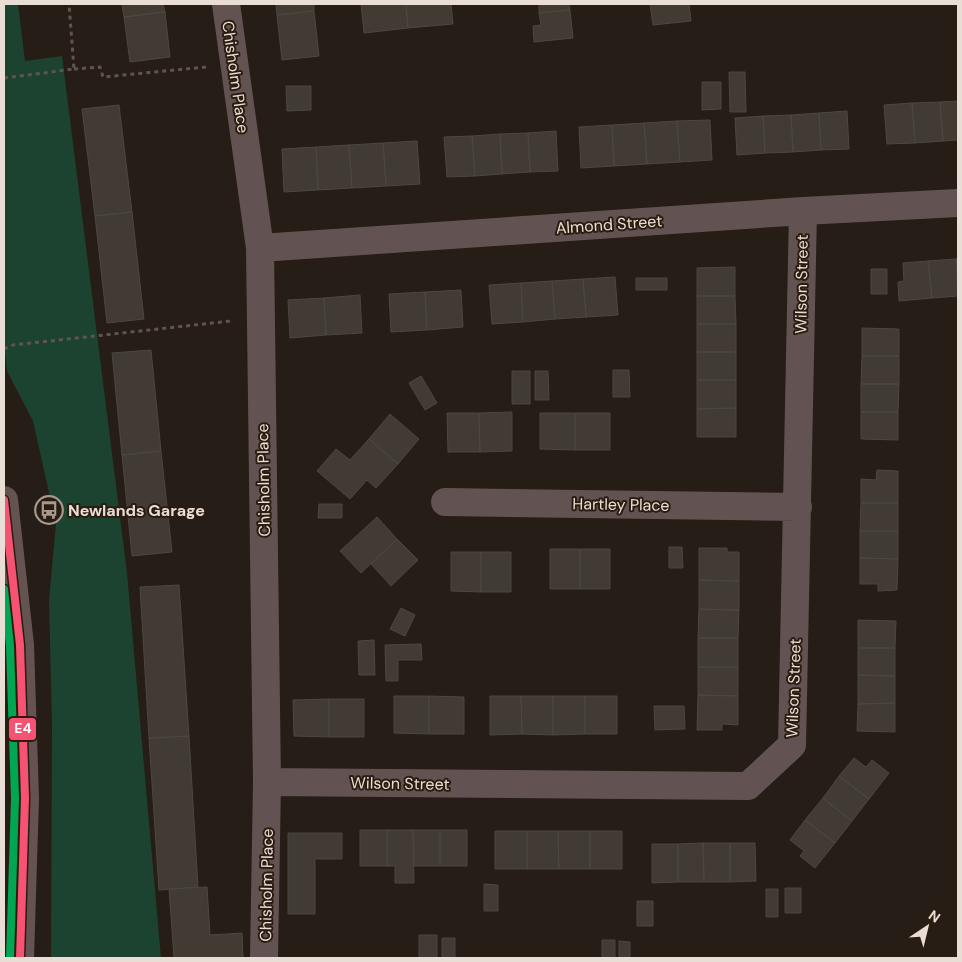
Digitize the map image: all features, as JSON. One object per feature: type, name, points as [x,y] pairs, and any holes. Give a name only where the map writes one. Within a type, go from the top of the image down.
[{"type":"main road","points":[[4,500],[20,646],[24,798],[20,958]]},
{"type":"street","name":"Chisholm Place","points":[[226,4],[260,248],[268,782],[264,958]]},
{"type":"street","name":"Almond Street","points":[[260,248],[803,211],[958,203]]},
{"type":"street","name":"Wilson Street","points":[[268,782],[748,786],[792,745],[803,211]]},
{"type":"street","name":"Hartley Place","points":[[445,502],[798,507]]},
{"type":"path","points":[[69,4],[74,69]]},
{"type":"path","points":[[4,78],[100,67],[103,76],[234,64]]},
{"type":"path","points":[[4,350],[13,345],[261,318]]},
{"type":"green space","points":[[4,4],[18,4],[25,61],[62,56],[127,573],[161,958],[51,958],[52,726],[49,599],[56,524],[33,421],[7,371],[4,345]]},
{"type":"building","points":[[122,4],[163,4],[165,12],[124,17]]},
{"type":"building","points":[[276,4],[314,4],[314,11],[277,15]]},
{"type":"building","points":[[361,4],[406,4],[408,28],[364,33]]},
{"type":"building","points":[[406,4],[451,4],[453,24],[408,28]]},
{"type":"building","points":[[539,4],[569,4],[570,10],[539,13]]},
{"type":"building","points":[[650,4],[689,4],[691,21],[653,25]]},
{"type":"building","points":[[570,10],[573,38],[534,42],[533,26],[541,25],[539,13]]},
{"type":"building","points":[[314,11],[319,56],[282,60],[277,15]]},
{"type":"building","points":[[165,12],[170,57],[130,62],[124,17]]},
{"type":"building","points":[[729,72],[745,72],[746,112],[730,112]]},
{"type":"building","points":[[702,82],[721,82],[721,109],[702,110]]},
{"type":"building","points":[[286,86],[311,86],[311,110],[287,111]]},
{"type":"building","points":[[958,101],[958,140],[943,141],[940,102]]},
{"type":"building","points":[[940,102],[943,141],[915,143],[912,103]]},
{"type":"building","points":[[912,103],[915,143],[887,144],[884,105]]},
{"type":"building","points":[[119,105],[132,212],[95,216],[82,109]]},
{"type":"building","points":[[847,111],[849,149],[821,150],[819,113]]},
{"type":"building","points":[[819,113],[821,150],[793,152],[791,115]]},
{"type":"building","points":[[791,115],[793,152],[765,153],[763,116]]},
{"type":"building","points":[[763,116],[765,153],[737,155],[735,118]]},
{"type":"building","points":[[710,120],[712,160],[680,162],[677,121]]},
{"type":"building","points":[[677,121],[680,162],[647,164],[644,123]]},
{"type":"building","points":[[644,123],[647,164],[614,166],[612,125]]},
{"type":"building","points":[[612,125],[614,166],[581,168],[579,127]]},
{"type":"building","points":[[556,131],[558,171],[530,172],[528,133]]},
{"type":"building","points":[[528,133],[530,172],[502,174],[500,134]]},
{"type":"building","points":[[500,134],[502,174],[475,176],[472,136]]},
{"type":"building","points":[[472,136],[475,176],[447,177],[444,137]]},
{"type":"building","points":[[417,141],[420,184],[386,186],[383,143]]},
{"type":"building","points":[[383,143],[386,186],[352,188],[349,145]]},
{"type":"building","points":[[349,145],[352,188],[318,190],[316,147]]},
{"type":"building","points":[[316,147],[318,190],[284,192],[282,149]]},
{"type":"building","points":[[132,212],[144,319],[107,323],[95,216]]},
{"type":"building","points":[[958,258],[958,285],[956,259]]},
{"type":"building","points":[[956,259],[958,296],[932,298],[928,261]]},
{"type":"building","points":[[928,261],[932,298],[899,301],[898,282],[904,281],[903,263]]},
{"type":"building","points":[[735,267],[735,296],[697,296],[697,268]]},
{"type":"building","points":[[871,269],[887,269],[887,294],[871,294]]},
{"type":"building","points":[[615,277],[618,315],[586,317],[583,279]]},
{"type":"building","points":[[636,278],[667,278],[667,290],[636,290]]},
{"type":"building","points":[[583,279],[586,317],[555,319],[552,281]]},
{"type":"building","points":[[552,281],[555,319],[523,322],[521,283]]},
{"type":"building","points":[[521,283],[523,322],[492,324],[489,285]]},
{"type":"building","points":[[461,290],[463,327],[427,330],[425,292]]},
{"type":"building","points":[[425,292],[427,330],[391,332],[389,294]]},
{"type":"building","points":[[360,295],[362,333],[326,335],[324,298]]},
{"type":"building","points":[[697,296],[735,296],[736,324],[697,324]]},
{"type":"building","points":[[324,298],[326,335],[290,338],[288,300]]},
{"type":"building","points":[[697,324],[736,324],[736,352],[697,352]]},
{"type":"building","points":[[862,328],[899,329],[899,356],[862,356]]},
{"type":"building","points":[[151,350],[161,451],[122,455],[112,353]]},
{"type":"building","points":[[697,352],[736,352],[736,380],[697,380]]},
{"type":"building","points":[[862,356],[899,356],[899,384],[861,384]]},
{"type":"building","points":[[613,370],[629,370],[630,397],[613,397]]},
{"type":"building","points":[[512,371],[530,371],[530,404],[512,404]]},
{"type":"building","points":[[535,371],[548,371],[549,400],[535,400]]},
{"type":"building","points":[[421,376],[437,403],[425,410],[409,383]]},
{"type":"building","points":[[697,380],[736,380],[736,408],[697,409]]},
{"type":"building","points":[[861,384],[899,384],[898,412],[861,412]]},
{"type":"building","points":[[736,408],[736,437],[697,437],[697,409]]},
{"type":"building","points":[[512,412],[512,451],[480,452],[479,413]]},
{"type":"building","points":[[861,412],[898,412],[898,440],[861,439]]},
{"type":"building","points":[[447,413],[479,413],[480,452],[448,452]]},
{"type":"building","points":[[540,413],[575,413],[575,450],[540,449]]},
{"type":"building","points":[[575,413],[610,413],[610,450],[575,450]]},
{"type":"building","points":[[390,414],[419,439],[398,464],[369,439]]},
{"type":"building","points":[[369,439],[398,464],[376,488],[367,480],[350,499],[317,471],[336,449],[350,460]]},
{"type":"building","points":[[161,451],[172,552],[132,556],[122,455]]},
{"type":"building","points":[[877,470],[898,471],[898,503],[861,503],[861,479],[876,480]]},
{"type":"building","points":[[861,503],[898,503],[898,531],[860,531]]},
{"type":"building","points":[[319,504],[342,504],[342,518],[318,518]]},
{"type":"building","points":[[377,517],[397,539],[361,573],[340,551]]},
{"type":"building","points":[[860,531],[898,531],[898,559],[860,558]]},
{"type":"building","points":[[397,539],[418,560],[391,586],[371,564]]},
{"type":"building","points":[[669,547],[682,547],[683,568],[669,568]]},
{"type":"building","points":[[699,548],[727,548],[727,552],[739,552],[739,581],[699,580]]},
{"type":"building","points":[[550,549],[580,549],[580,589],[550,589]]},
{"type":"building","points":[[580,549],[610,549],[610,589],[580,589]]},
{"type":"building","points":[[451,552],[481,552],[481,592],[451,591]]},
{"type":"building","points":[[481,552],[511,552],[511,592],[481,592]]},
{"type":"building","points":[[860,558],[898,559],[897,590],[878,591],[878,584],[860,584]]},
{"type":"building","points":[[699,580],[739,581],[739,610],[699,609]]},
{"type":"building","points":[[179,585],[189,736],[149,738],[140,587]]},
{"type":"building","points":[[401,608],[415,615],[405,636],[390,629]]},
{"type":"building","points":[[699,609],[739,610],[738,638],[698,638]]},
{"type":"building","points":[[858,620],[896,621],[895,648],[858,648]]},
{"type":"building","points":[[698,638],[738,638],[738,667],[698,667]]},
{"type":"building","points":[[374,640],[375,675],[359,675],[358,641]]},
{"type":"building","points":[[421,644],[422,660],[398,660],[398,681],[386,681],[385,645]]},
{"type":"building","points":[[858,648],[895,648],[895,676],[858,675]]},
{"type":"building","points":[[698,667],[738,667],[738,696],[698,695]]},
{"type":"building","points":[[858,675],[895,676],[895,703],[858,704]]},
{"type":"building","points":[[698,695],[738,696],[738,725],[722,724],[722,730],[697,730]]},
{"type":"building","points":[[394,696],[429,696],[429,734],[394,733]]},
{"type":"building","points":[[429,696],[464,697],[464,734],[429,734]]},
{"type":"building","points":[[490,696],[521,696],[522,734],[490,735]]},
{"type":"building","points":[[521,696],[553,696],[553,735],[522,734]]},
{"type":"building","points":[[553,696],[585,696],[585,734],[553,735]]},
{"type":"building","points":[[585,696],[617,696],[617,734],[585,734]]},
{"type":"building","points":[[329,699],[364,699],[364,737],[329,737]]},
{"type":"building","points":[[329,699],[329,737],[294,736],[293,700]]},
{"type":"building","points":[[895,703],[895,732],[857,731],[858,704]]},
{"type":"building","points":[[654,706],[684,706],[685,729],[655,730]]},
{"type":"building","points":[[189,736],[198,887],[159,890],[149,738]]},
{"type":"building","points":[[854,758],[866,767],[872,760],[889,773],[869,799],[839,776]]},
{"type":"building","points":[[839,776],[869,799],[852,821],[823,798]]},
{"type":"building","points":[[823,798],[852,821],[835,843],[805,820]]},
{"type":"building","points":[[805,820],[835,843],[815,868],[800,856],[804,851],[790,840]]},
{"type":"building","points":[[360,830],[387,830],[387,866],[360,866]]},
{"type":"building","points":[[387,830],[413,830],[414,883],[395,883],[395,866],[387,866]]},
{"type":"building","points":[[413,830],[440,830],[440,866],[414,866]]},
{"type":"building","points":[[440,830],[467,830],[467,866],[440,866]]},
{"type":"building","points":[[495,831],[527,831],[527,869],[495,869]]},
{"type":"building","points":[[527,831],[558,831],[559,869],[527,869]]},
{"type":"building","points":[[558,831],[590,831],[590,869],[559,869]]},
{"type":"building","points":[[590,831],[622,831],[622,869],[590,869]]},
{"type":"building","points":[[288,833],[342,833],[342,859],[315,859],[315,914],[288,914]]},
{"type":"building","points":[[703,843],[730,843],[730,882],[704,882]]},
{"type":"building","points":[[703,843],[704,882],[678,882],[678,844]]},
{"type":"building","points":[[730,843],[755,843],[756,881],[730,882]]},
{"type":"building","points":[[652,844],[678,844],[678,882],[652,883]]},
{"type":"building","points":[[484,884],[498,885],[498,911],[484,911]]},
{"type":"building","points":[[207,887],[210,935],[242,933],[243,958],[174,958],[169,889]]},
{"type":"building","points":[[785,888],[801,888],[801,913],[785,913]]},
{"type":"building","points":[[766,889],[778,889],[778,917],[766,917]]},
{"type":"building","points":[[637,901],[653,901],[653,926],[637,926]]},
{"type":"building","points":[[419,935],[437,935],[437,958],[419,958]]},
{"type":"building","points":[[442,938],[455,938],[455,958],[442,958]]},
{"type":"building","points":[[602,940],[615,940],[615,958],[602,958]]},
{"type":"building","points":[[619,941],[630,942],[630,958],[619,958]]},
{"type":"transit line","name":"E4","points":[[4,500],[20,645],[25,798],[20,958]]},
{"type":"transit line","points":[[4,589],[10,646],[15,798],[10,958]]},
{"type":"place","name":"Newlands Garage","points":[[49,510]]}]
